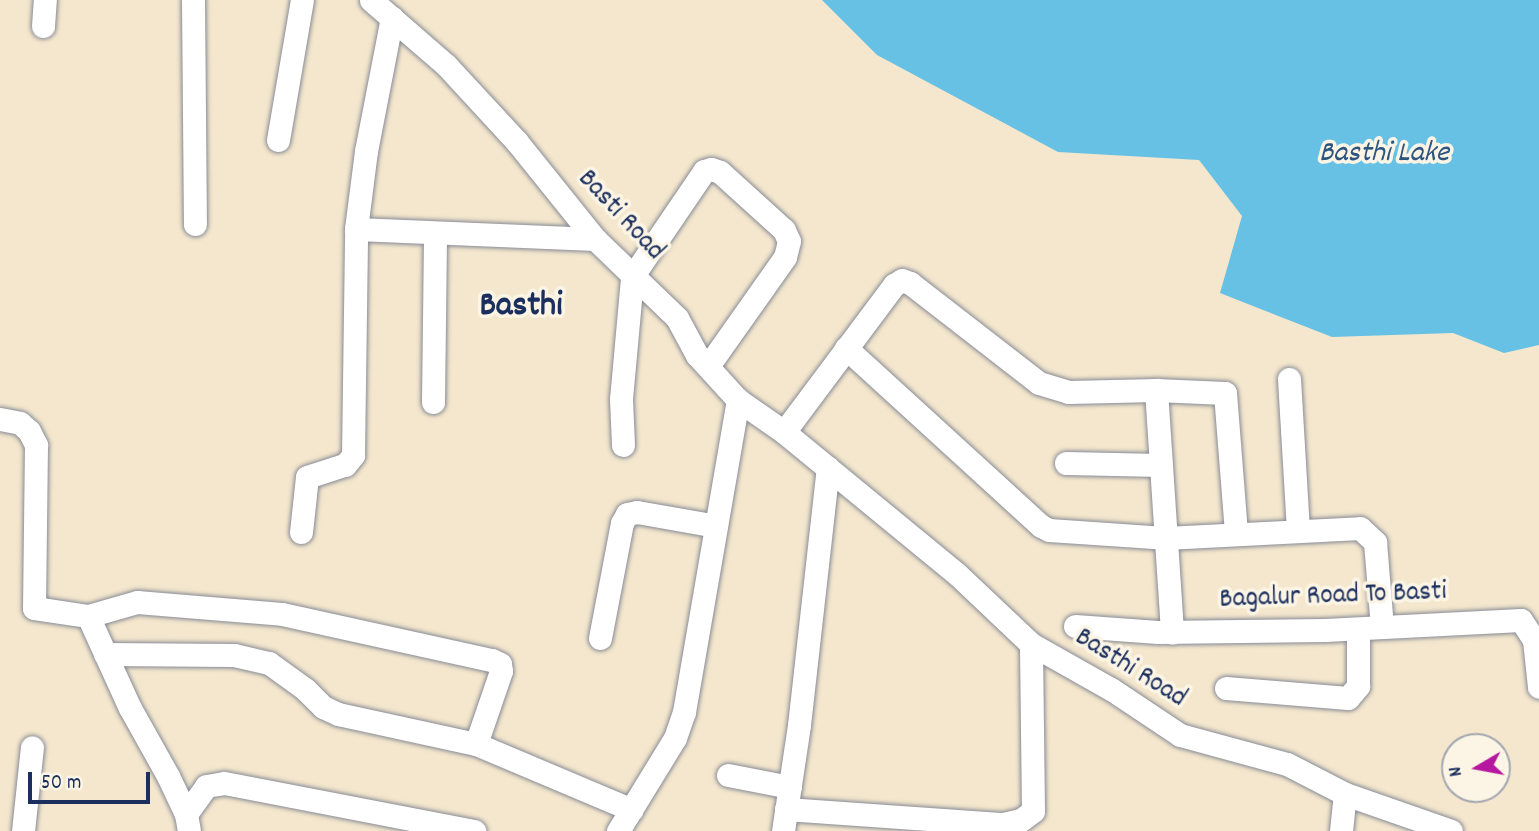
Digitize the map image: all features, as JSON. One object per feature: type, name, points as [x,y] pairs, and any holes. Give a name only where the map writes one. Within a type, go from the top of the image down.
[{"type":"street","points":[[43,26],[45,0]]},
{"type":"street","points":[[193,0],[195,224]]},
{"type":"street","points":[[278,139],[302,0]]},
{"type":"street","name":"Basti Road","points":[[371,0],[446,65],[517,142],[595,239],[677,318],[708,366],[738,400],[784,432],[828,468]]},
{"type":"street","points":[[301,532],[307,477],[345,465],[353,455],[356,229],[366,151],[392,17]]},
{"type":"street","points":[[623,444],[621,399],[632,277],[704,171],[720,172],[784,230],[789,241],[785,257],[708,366]]},
{"type":"street","points":[[356,229],[595,239]]},
{"type":"street","points":[[433,402],[435,234]]},
{"type":"street","points":[[784,432],[894,285],[902,280],[910,283],[1038,383],[1069,392],[1157,390],[1225,393],[1236,534]]},
{"type":"street","points":[[846,348],[1041,526],[1049,530],[1165,538],[1360,528],[1375,542],[1382,627]]},
{"type":"street","points":[[1289,379],[1298,531]]},
{"type":"street","points":[[1157,390],[1172,632]]},
{"type":"street","points":[[618,831],[675,738],[684,712],[738,400]]},
{"type":"street","points":[[0,419],[20,423],[29,431],[36,445],[34,608],[88,616],[137,602],[282,614],[492,660],[500,664],[501,671],[476,744]]},
{"type":"street","points":[[1066,463],[1161,466]]},
{"type":"street","points":[[787,809],[828,468]]},
{"type":"street","name":"Basthi Road","points":[[828,468],[957,574],[1031,644],[1111,689],[1180,735],[1287,764],[1345,794],[1451,831]]},
{"type":"street","points":[[600,638],[626,514],[637,512],[716,526]]},
{"type":"street","points":[[88,616],[188,823]]},
{"type":"street","name":"Bagalur Road To Basti","points":[[1075,626],[1172,632],[1358,629],[1530,619],[1539,687]]},
{"type":"street","points":[[1226,688],[1348,698],[1359,686],[1358,629]]},
{"type":"street","points":[[728,775],[787,809],[1003,824],[1021,820],[1034,811],[1031,644]]},
{"type":"street","points":[[106,654],[234,655],[269,663],[305,689],[323,707],[338,713],[476,744],[632,810]]},
{"type":"street","points":[[23,831],[32,747]]},
{"type":"street","points":[[188,823],[206,786],[214,783],[372,821],[474,831]]},
{"type":"street","points":[[1341,831],[1345,794]]},
{"type":"water","name":"Basthi Lake","points":[[822,0],[1539,0],[1539,345],[1504,353],[1453,333],[1332,337],[1220,293],[1242,216],[1199,160],[1058,152],[877,55]]},
{"type":"district","name":"Basthi","points":[[521,307]]}]
